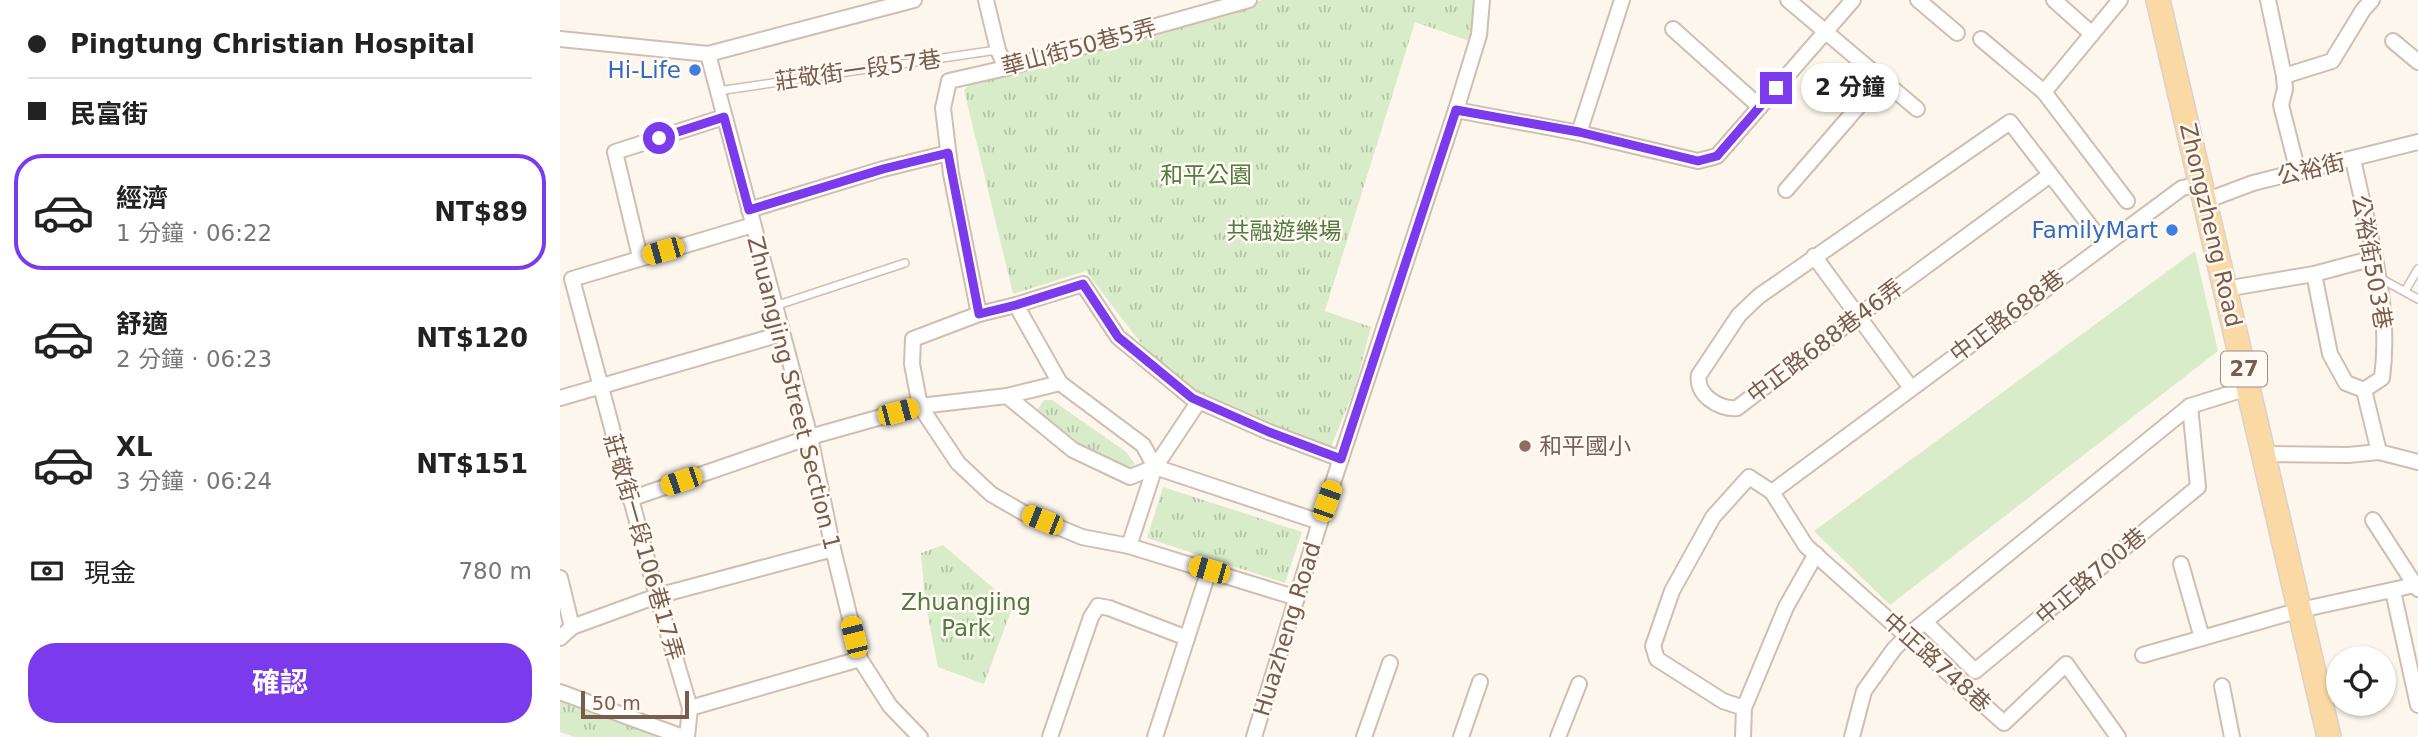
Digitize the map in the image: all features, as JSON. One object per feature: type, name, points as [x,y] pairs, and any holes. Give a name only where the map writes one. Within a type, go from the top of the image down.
[{"type":"main road","name":"Zhongzheng Road","points":[[2158,0],[2329,737]]},
{"type":"street","points":[[560,39],[708,54],[914,0]]},
{"type":"street","points":[[986,0],[998,50],[1006,68]]},
{"type":"street","name":"華山街50巷5弄","points":[[948,153],[943,108],[949,81],[1006,68],[1249,0]]},
{"type":"street","name":"Huazheng Road","points":[[1254,737],[1320,522],[1456,110],[1479,35],[1482,0]]},
{"type":"street","points":[[1579,132],[1622,0]]},
{"type":"street","points":[[1788,0],[1917,109]]},
{"type":"street","points":[[1456,110],[1579,132],[1698,161],[1717,156],[1853,0]]},
{"type":"street","points":[[1918,0],[1958,33]]},
{"type":"street","points":[[2054,0],[2092,34]]},
{"type":"street","points":[[2045,92],[2120,0]]},
{"type":"street","points":[[2268,0],[2284,76],[2285,89],[2281,105],[2298,172]]},
{"type":"street","points":[[2284,76],[2332,61],[2372,0]]},
{"type":"street","points":[[1673,29],[1760,107]]},
{"type":"street","points":[[1981,39],[2045,92],[2127,201]]},
{"type":"street","points":[[2393,41],[2416,57]]},
{"type":"street","name":"Zhuangjing Street Section 1","points":[[708,54],[810,437],[832,549],[860,659],[890,706],[920,737]]},
{"type":"street","points":[[1786,190],[1883,78]]},
{"type":"street","points":[[724,117],[615,152],[640,257],[753,225]]},
{"type":"street","name":"中正路688巷46弄","points":[[2010,122],[2050,175],[1737,408],[1719,406],[1700,390],[1699,374],[1739,315],[1759,296],[2010,122]]},
{"type":"street","name":"公裕街","points":[[2203,193],[2418,142]]},
{"type":"street","points":[[749,210],[883,169],[948,153],[979,314]]},
{"type":"street","name":"公裕街503巷","points":[[2353,159],[2384,308],[2386,349],[2382,378],[2364,390]]},
{"type":"street","points":[[2050,175],[2104,244]]},
{"type":"street","name":"中正路688巷","points":[[1772,492],[2182,188],[2203,193]]},
{"type":"street","points":[[1814,256],[1910,388]]},
{"type":"street","name":"莊敬街一段106巷17弄","points":[[640,257],[572,279],[630,499],[690,708]]},
{"type":"street","points":[[2225,289],[2314,274],[2374,257]]},
{"type":"street","points":[[2314,274],[2330,354],[2346,383],[2364,390],[2379,452]]},
{"type":"street","points":[[1297,598],[1129,546],[1082,537],[1022,512],[991,494],[958,463],[920,406],[912,364],[913,339],[979,314],[1083,284],[1118,337],[1156,370],[1199,401],[1269,432],[1341,459]]},
{"type":"street","points":[[1016,305],[1060,383],[1143,445],[1156,467]]},
{"type":"street","points":[[560,398],[781,334]]},
{"type":"street","points":[[630,499],[810,437],[920,406],[1007,396],[1060,383]]},
{"type":"street","points":[[1852,737],[1864,691],[1894,649],[1907,636],[2190,406],[2248,388]]},
{"type":"street","points":[[1007,396],[1073,450],[1130,477],[1156,467],[1320,522]]},
{"type":"street","points":[[1129,546],[1156,467],[1199,401]]},
{"type":"street","name":"中正路700巷","points":[[1925,622],[1975,671],[2198,487],[2190,406]]},
{"type":"street","points":[[2264,454],[2348,455],[2379,452],[2418,462]]},
{"type":"street","name":"中正路748巷","points":[[1744,708],[1723,701],[1657,659],[1653,646],[1672,591],[1701,538],[1713,517],[1749,477],[1772,492],[1806,546],[2004,723],[2066,664],[2118,737]]},
{"type":"street","points":[[2143,655],[2300,610],[2417,587],[2373,520]]},
{"type":"street","points":[[560,638],[572,627],[657,596],[832,549]]},
{"type":"street","points":[[1743,737],[1744,708],[1786,607],[1816,554]]},
{"type":"street","points":[[2181,564],[2202,638]]},
{"type":"street","points":[[1156,737],[1209,570]]},
{"type":"street","points":[[560,578],[572,627]]},
{"type":"street","points":[[2393,591],[2418,705]]},
{"type":"street","points":[[1050,737],[1091,617],[1098,607],[1109,608],[1186,638]]},
{"type":"street","points":[[560,692],[685,737],[690,708],[860,659]]},
{"type":"street","points":[[1364,737],[1390,663]]},
{"type":"street","points":[[1461,737],[1480,682]]},
{"type":"street","points":[[1558,737],[1579,684]]},
{"type":"street","points":[[2221,686],[2232,737]]},
{"type":"lane","name":"莊敬街一段57巷","points":[[718,91],[998,50]]},
{"type":"lane","points":[[774,306],[905,263]]},
{"type":"lane","points":[[2405,291],[2418,269]]},
{"type":"lane","points":[[2378,276],[2418,299]]},
{"type":"green space","name":"和平公園","points":[[1262,0],[1479,0],[1472,42],[1415,22],[1325,311],[1371,327],[1355,388],[1330,449],[1260,422],[1189,387],[1144,347],[1086,271],[1013,294],[964,90],[975,80]]},
{"type":"green space","points":[[2195,251],[2218,351],[1890,605],[1814,531]]},
{"type":"green space","points":[[1044,400],[1052,400],[1125,451],[1135,464],[1130,468],[1106,458],[1061,431],[1040,416],[1038,409]]},
{"type":"green space","points":[[1163,487],[1302,532],[1285,583],[1147,538]]},
{"type":"green space","name":"Zhuangjing Park","points":[[943,545],[1013,605],[984,684],[938,667],[925,601],[921,553]]},
{"type":"green space","points":[[560,699],[668,737],[575,737],[560,732]]},
{"type":"place","name":"Hi-Life","points":[[695,70]]},
{"type":"place","name":"FamilyMart","points":[[2172,230]]},
{"type":"place","name":"和平國小","points":[[1525,446]]},
{"type":"route","points":[[659,138],[724,117],[749,210],[883,169],[948,153],[979,314],[1083,284],[1118,337],[1192,398],[1269,432],[1341,459],[1456,110],[1579,132],[1698,161],[1717,156],[1776,88]]},
{"type":"park label","name":"共融遊樂場","points":[[1284,231]]}]
